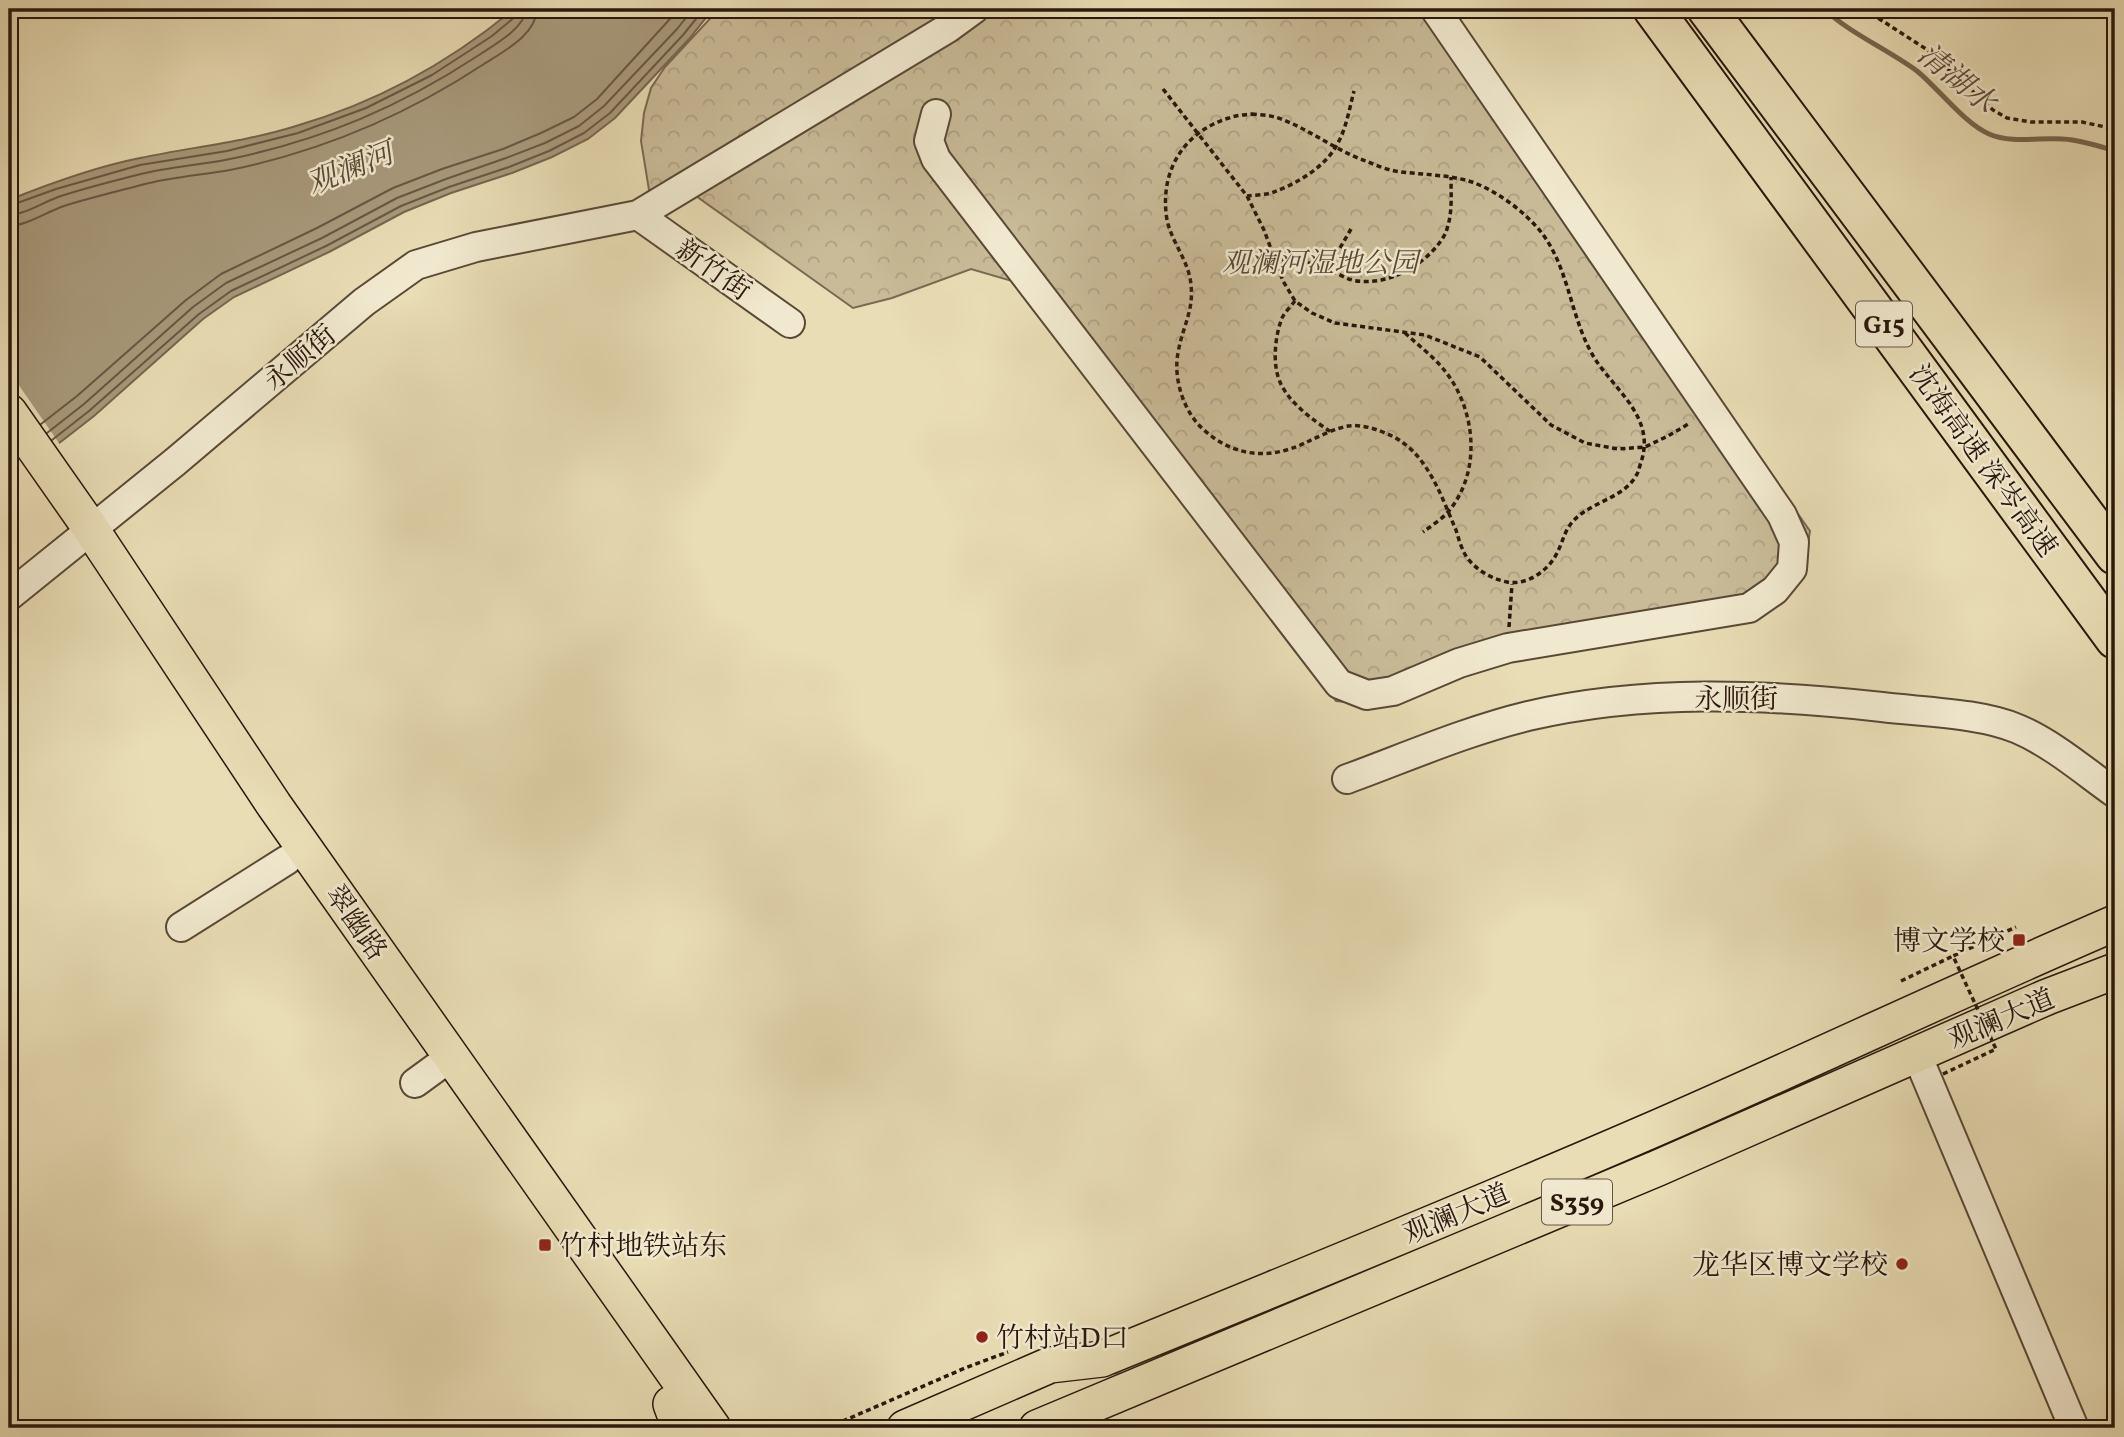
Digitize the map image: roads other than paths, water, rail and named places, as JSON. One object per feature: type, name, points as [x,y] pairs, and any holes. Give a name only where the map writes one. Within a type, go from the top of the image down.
[{"type":"highway","name":"沈海高速 深岑高速","points":[[1653,9],[2115,639]]},
{"type":"highway","name":"沈海高速 深岑高速","points":[[1707,9],[2115,555]]},
{"type":"main road","name":"翠幽路","points":[[9,412],[60,503],[274,806],[435,1069]]},
{"type":"main road","name":"翠幽路","points":[[9,447],[60,503]]},
{"type":"main road","name":"翠幽路","points":[[83,536],[213,753],[287,860],[682,1413],[713,1428]]},
{"type":"main road","name":"观澜大道","points":[[905,1428],[1050,1365],[1102,1359],[1492,1198],[1799,1066],[2016,965],[2115,923]]},
{"type":"main road","name":"观澜大道","points":[[1037,1428],[1633,1179],[1930,1065],[2047,997],[2115,971]]},
{"type":"main road","points":[[682,1413],[701,1408],[724,1428]]},
{"type":"street","name":"永顺街","points":[[9,596],[175,462],[364,302],[416,265],[476,247],[638,215],[948,28],[974,9]]},
{"type":"street","points":[[936,114],[929,141],[936,159],[1339,684],[1367,695],[1393,691],[1459,663],[1507,648],[1749,608],[1776,590],[1792,569],[1794,541],[1782,514],[1435,9]]},
{"type":"street","name":"新竹街","points":[[638,215],[790,323]]},
{"type":"street","name":"永顺街","points":[[1348,779],[1425,748],[1526,716],[1569,708],[1659,699],[1727,696],[1808,699],[1997,721],[2034,736],[2115,793]]},
{"type":"street","points":[[181,927],[287,860]]},
{"type":"street","points":[[1930,1065],[2074,1428]]},
{"type":"water","name":"观澜河","points":[[514,9],[713,9],[689,39],[615,118],[588,139],[512,173],[404,212],[329,252],[234,297],[203,319],[94,416],[9,482],[9,200],[106,166],[257,136],[325,117],[411,79],[464,46]]},
{"type":"waterway","name":"清湖水","points":[[1824,9],[1917,71],[1961,114],[1989,134],[2016,139],[2070,140],[2115,151]]},
{"type":"place","name":"博文学校","points":[[2019,940]]},
{"type":"place","name":"竹村地铁站东","points":[[545,1245]]},
{"type":"place","name":"龙华区博文学校","points":[[1902,1264]]},
{"type":"place","name":"竹村站D口","points":[[982,1337]]},
{"type":"park label","name":"观澜河湿地公园","points":[[1320,262]]}]
